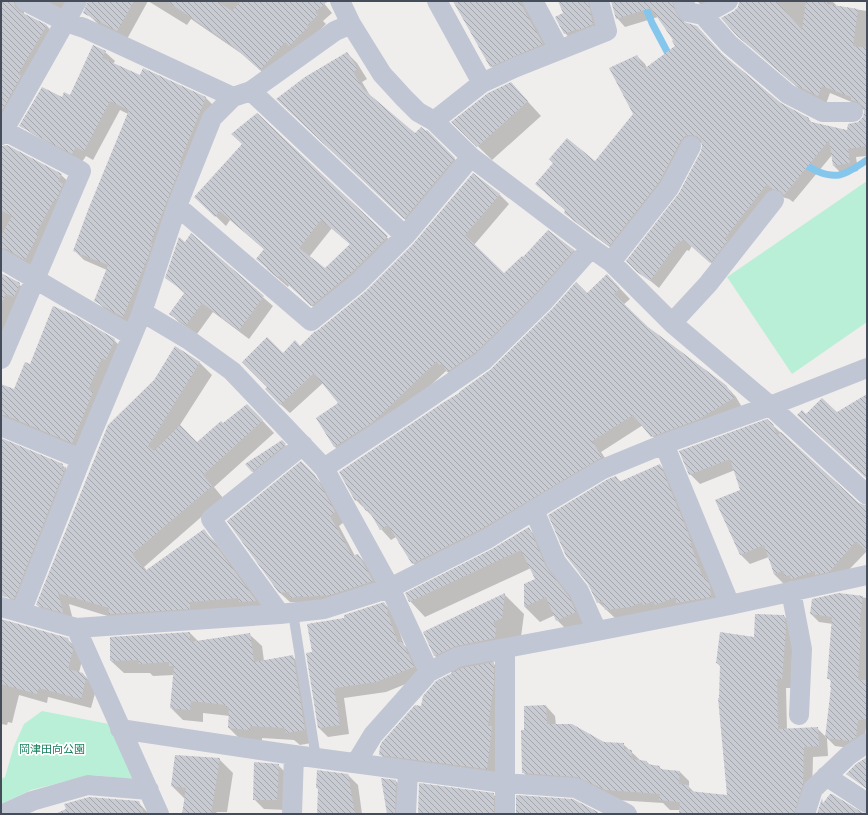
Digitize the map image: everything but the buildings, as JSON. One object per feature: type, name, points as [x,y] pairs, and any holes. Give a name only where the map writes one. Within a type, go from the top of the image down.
[{"type":"street","points":[[25,1],[66,22],[84,28],[242,94],[405,236]]},
{"type":"street","points":[[1,359],[81,171],[2,132],[77,1]]},
{"type":"street","points":[[340,1],[351,24],[382,74],[418,112],[434,121],[471,158],[611,262],[672,322],[770,406],[867,495]]},
{"type":"street","points":[[437,1],[482,83]]},
{"type":"street","points":[[533,1],[559,49]]},
{"type":"street","points":[[434,121],[482,83],[559,49],[607,31],[599,1]]},
{"type":"street","points":[[683,1],[688,12],[703,15],[729,44],[788,94],[823,112],[853,112]]},
{"type":"street","points":[[703,15],[728,1]]},
{"type":"street","points":[[20,612],[142,312],[177,206],[212,118],[242,94],[336,31],[351,24]]},
{"type":"street","points":[[611,262],[669,188],[691,146]]},
{"type":"street","points":[[177,206],[311,321],[358,283],[405,236],[471,158]]},
{"type":"street","points":[[672,322],[708,284],[774,200]]},
{"type":"street","points":[[324,468],[483,361],[544,301],[591,248]]},
{"type":"street","points":[[1,259],[132,336]]},
{"type":"street","points":[[142,312],[189,340],[232,370],[324,468],[390,588],[429,672]]},
{"type":"street","points":[[1,607],[76,628],[286,614],[324,610],[390,588],[487,539],[603,469],[664,444],[770,406],[867,368]]},
{"type":"street","points":[[1,426],[81,459]]},
{"type":"street","points":[[664,444],[730,605]]},
{"type":"street","points":[[286,614],[211,519],[303,445]]},
{"type":"street","points":[[534,510],[556,562],[579,591],[596,631]]},
{"type":"street","points":[[356,763],[373,735],[429,672],[458,657],[730,605],[867,575]]},
{"type":"street","points":[[791,591],[802,649],[799,715]]},
{"type":"street","points":[[76,628],[159,814]]},
{"type":"street","points":[[504,814],[505,649]]},
{"type":"street","points":[[120,729],[294,755],[504,783],[576,788],[617,811]]},
{"type":"street","points":[[805,814],[813,789],[850,755],[867,743]]},
{"type":"street","points":[[292,814],[294,755]]},
{"type":"street","points":[[406,814],[408,770]]},
{"type":"street","points":[[826,776],[867,803]]},
{"type":"street","points":[[3,814],[35,807],[88,785],[149,790]]},
{"type":"lane","points":[[286,614],[316,758]]},
{"type":"green space","points":[[867,181],[867,322],[792,374],[727,277]]},
{"type":"green space","name":"岡津田向公園","points":[[42,711],[109,724],[134,779],[91,775],[31,790],[1,804],[1,779],[5,777],[14,746],[24,724]]},
{"type":"waterway","points":[[643,1],[652,23],[671,59]]},
{"type":"waterway","points":[[801,161],[818,172],[829,175],[839,175],[854,169],[867,160]]}]
